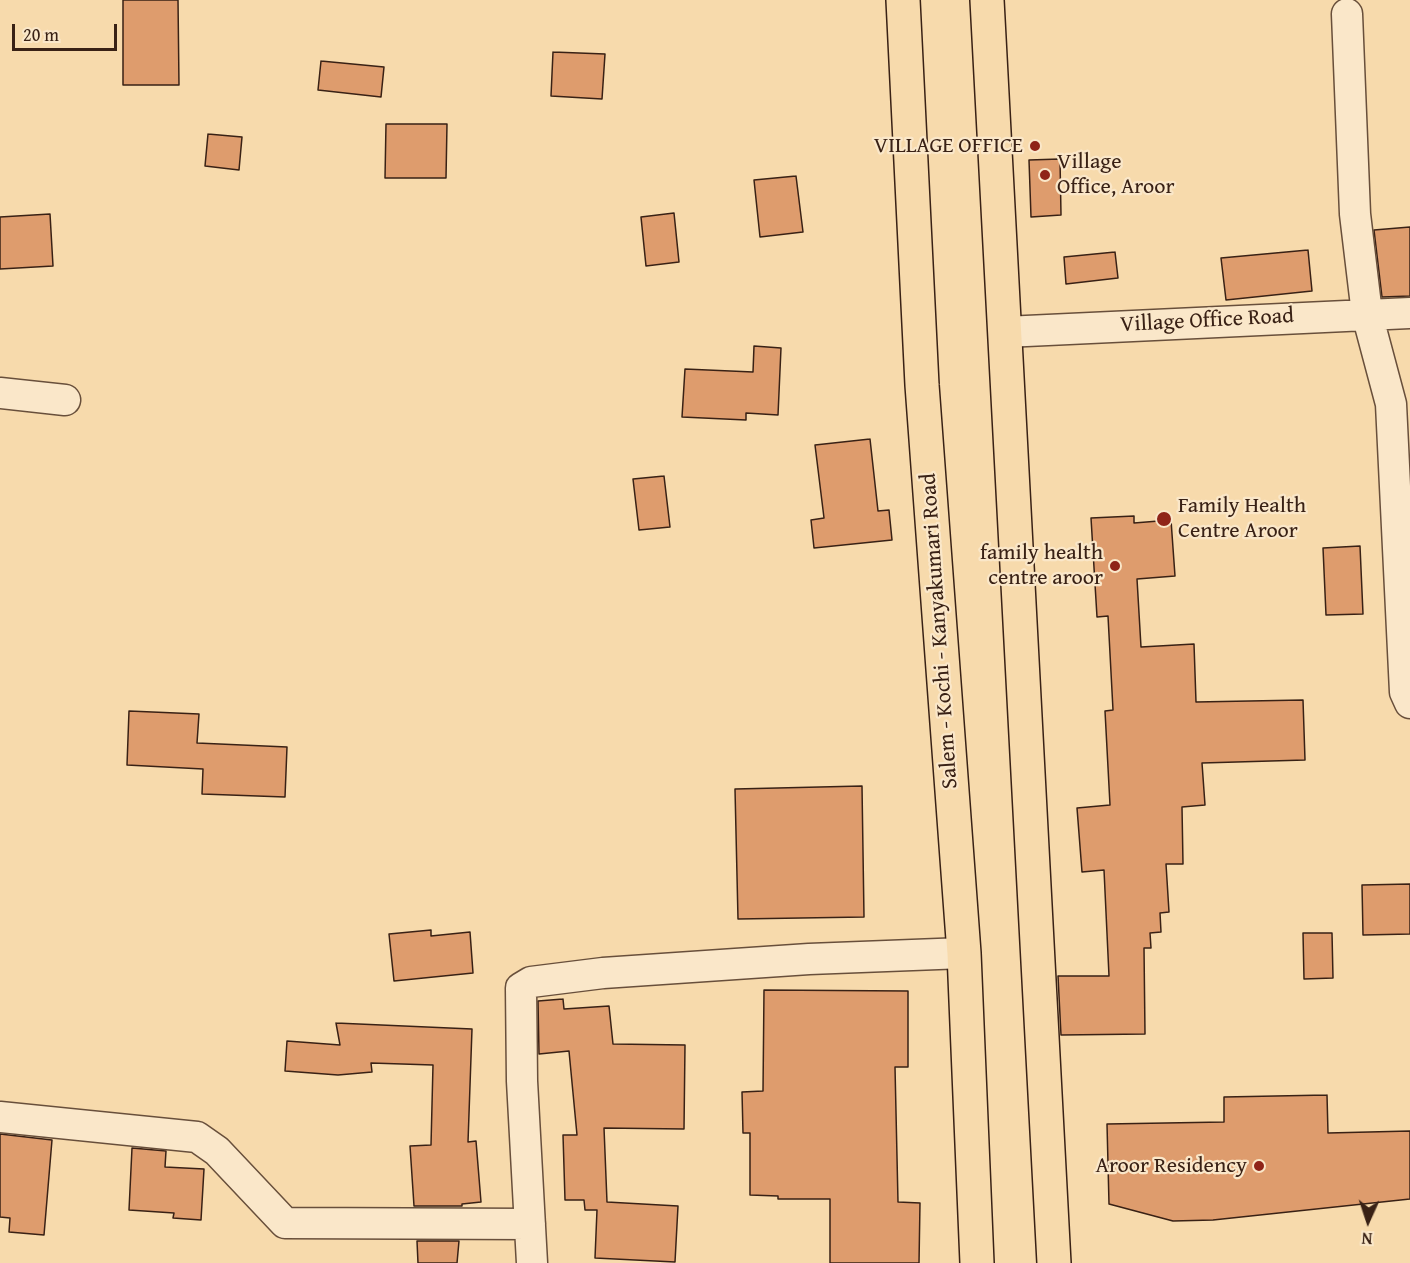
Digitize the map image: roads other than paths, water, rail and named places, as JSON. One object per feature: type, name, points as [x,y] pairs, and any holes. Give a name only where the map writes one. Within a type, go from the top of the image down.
[{"type":"highway","name":"Salem - Kochi - Kanyakumari Road","points":[[903,0],[922,385],[964,953],[977,1263]]},
{"type":"highway","points":[[987,0],[1054,1263]]},
{"type":"street","points":[[1347,14],[1355,214],[1367,314],[1390,404],[1405,692],[1410,703]]},
{"type":"street","name":"Village Office Road","points":[[1005,332],[1410,313]]},
{"type":"street","points":[[0,393],[65,400]]},
{"type":"street","points":[[532,1263],[522,1081],[521,988],[531,982],[603,973],[809,959],[964,953]]},
{"type":"street","points":[[0,1118],[197,1137],[217,1151],[285,1223],[530,1224]]},
{"type":"place","name":"VILLAGE OFFICE","points":[[1035,146]]},
{"type":"place","name":"Village Office, Aroor","points":[[1045,175]]},
{"type":"place","name":"Family Health Centre Aroor","points":[[1164,519]]},
{"type":"place","name":"family health centre aroor","points":[[1115,566]]},
{"type":"place","name":"Aroor Residency","points":[[1259,1166]]}]
